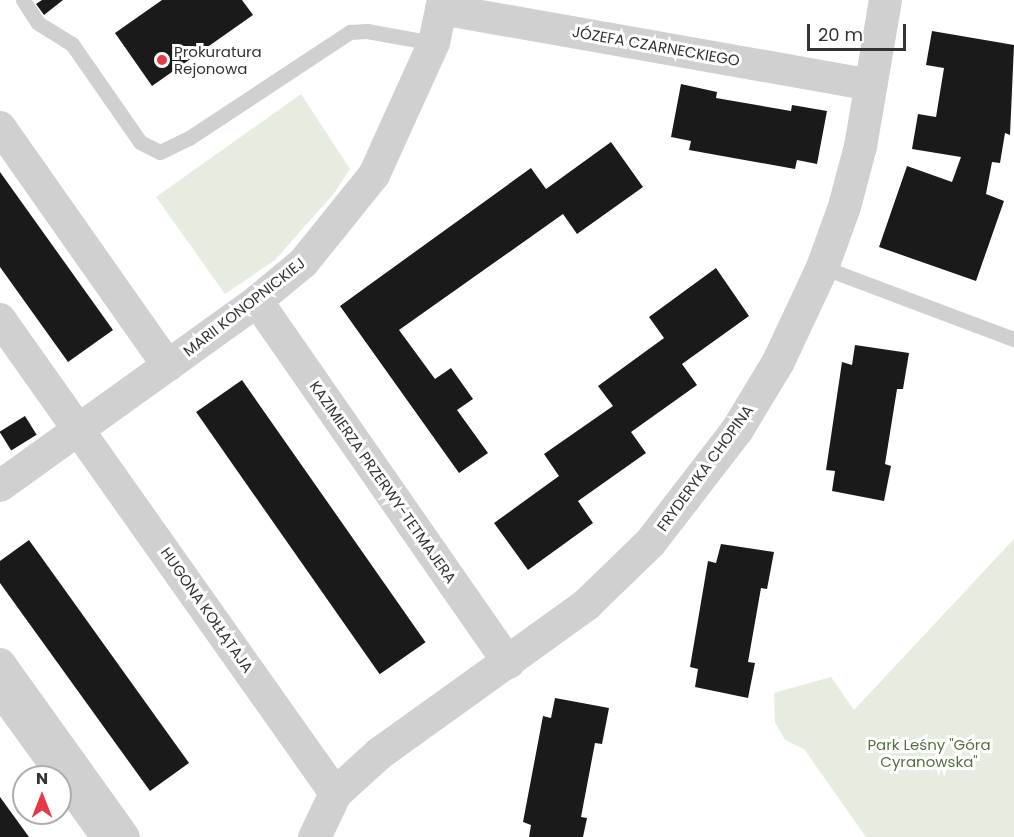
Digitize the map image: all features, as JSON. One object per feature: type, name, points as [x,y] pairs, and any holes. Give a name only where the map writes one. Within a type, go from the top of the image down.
[{"type":"street","name":"FRYDERYKA CHOPINA","points":[[314,837],[335,793],[378,753],[509,663],[586,604],[650,542],[694,488],[737,429],[778,361],[822,267],[844,206],[871,86],[885,0]]},
{"type":"street","name":"MARII KONOPNICKIEJ","points":[[0,486],[257,301],[303,263],[374,175],[434,43],[442,4]]},
{"type":"street","name":"JÓZEFA CZARNECKIEGO","points":[[442,4],[871,86]]},
{"type":"street","points":[[0,127],[168,366]]},
{"type":"street","name":"KAZIMIERZA PRZERWY-TETMAJERA","points":[[257,301],[509,663]]},
{"type":"street","name":"HUGONA KOŁŁĄTAJA","points":[[0,319],[335,793]]},
{"type":"street","points":[[0,664],[124,837]]},
{"type":"street","points":[[0,697],[49,765]]},
{"type":"street","points":[[72,797],[101,837]]},
{"type":"lane","points":[[23,0],[38,23],[72,44],[140,142],[160,152],[189,138],[350,32],[367,31],[434,43]]},
{"type":"lane","points":[[822,267],[1014,339]]},
{"type":"green space","points":[[301,94],[350,169],[335,192],[275,260],[225,294],[156,197]]},
{"type":"green space","name":"Park Leśny \"Góra Cyranowska\"","points":[[1014,539],[1014,837],[866,837],[804,749],[785,740],[775,722],[774,693],[831,677],[854,710]]},
{"type":"building","points":[[42,0],[63,0],[44,15],[36,4]]},
{"type":"building","name":"Prokuratura Rejonowa","points":[[162,0],[242,0],[253,15],[152,86],[115,33]]},
{"type":"building","points":[[932,31],[1014,45],[1010,135],[1005,133],[1000,163],[992,162],[986,194],[1004,201],[976,281],[879,247],[907,166],[952,182],[961,157],[912,149],[918,114],[936,117],[944,68],[926,65]]},
{"type":"building","points":[[681,84],[717,92],[716,98],[791,111],[792,105],[827,111],[817,164],[797,160],[795,169],[689,150],[691,141],[671,137]]},
{"type":"building","points":[[611,142],[643,187],[577,234],[563,214],[399,330],[435,379],[451,368],[473,399],[457,410],[488,453],[459,473],[340,306],[531,168],[546,189]]},
{"type":"building","points":[[0,172],[113,330],[68,362],[0,267]]},
{"type":"building","points":[[716,268],[749,316],[682,364],[697,385],[631,432],[646,453],[578,501],[593,523],[528,570],[494,523],[559,476],[544,454],[613,406],[598,386],[664,338],[649,317]]},
{"type":"building","points":[[855,345],[909,353],[903,389],[897,389],[885,464],[891,466],[884,501],[832,491],[835,471],[826,470],[842,362],[852,365]]},
{"type":"building","points":[[242,380],[426,642],[380,674],[196,412]]},
{"type":"building","points":[[25,416],[37,435],[11,451],[0,432]]},
{"type":"building","points":[[29,540],[189,763],[150,791],[0,583],[0,561]]},
{"type":"building","points":[[721,544],[774,552],[767,589],[761,588],[748,662],[755,663],[748,698],[695,687],[698,669],[690,667],[708,561],[716,563]]},
{"type":"building","points":[[555,698],[609,708],[602,744],[595,743],[581,817],[587,818],[583,837],[529,837],[531,825],[523,822],[543,716],[551,718]]},
{"type":"building","points":[[0,797],[12,814],[12,825],[20,825],[29,837],[0,837]]},
{"type":"place","name":"Prokuratura Rejonowa","points":[[162,60]]}]
